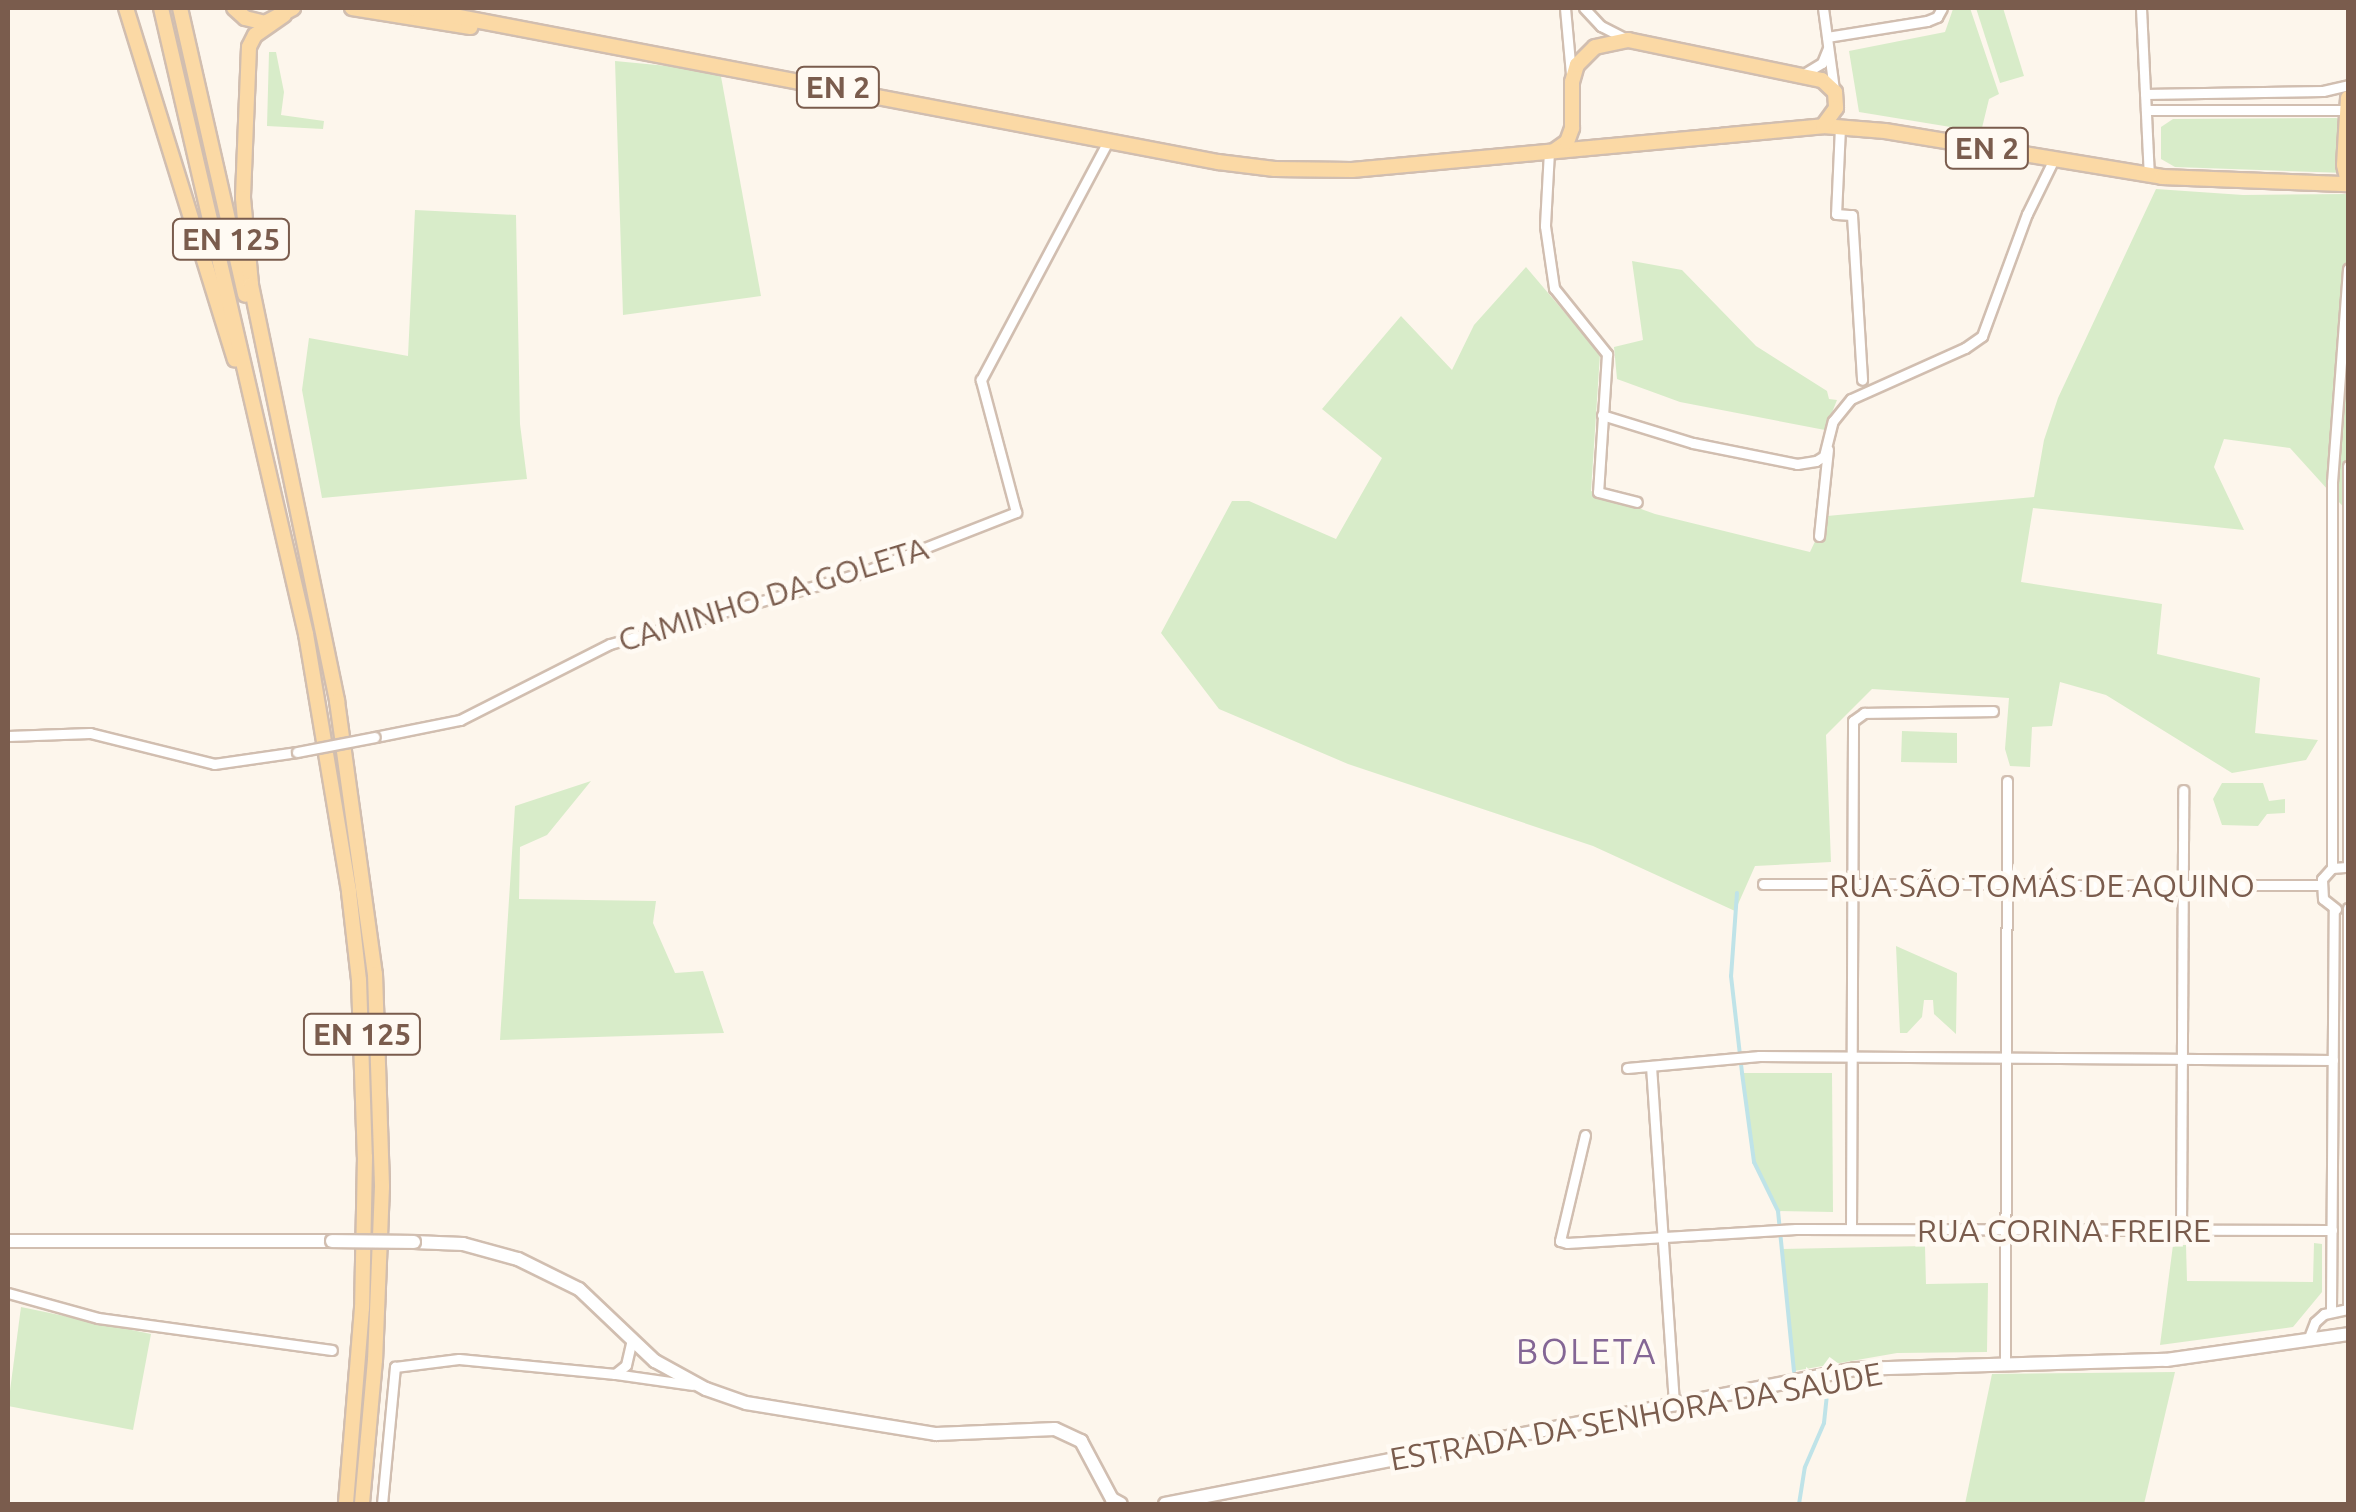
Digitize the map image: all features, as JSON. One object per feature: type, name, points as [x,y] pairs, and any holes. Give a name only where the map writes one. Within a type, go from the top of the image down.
[{"type":"main road","points":[[126,8],[224,319],[292,569]]},
{"type":"main road","points":[[234,8],[255,22],[288,11]]},
{"type":"main road","name":"EN 2","points":[[352,8],[595,40]]},
{"type":"main road","name":"EN 2","points":[[417,8],[1233,165],[1324,172],[1840,126],[2211,182],[2346,182]]},
{"type":"main road","name":"EN 125","points":[[161,9],[292,569],[337,798],[359,980],[365,1223],[346,1504]]},
{"type":"main road","name":"EN 125","points":[[181,10],[337,701],[375,974],[382,1187],[376,1360],[362,1504]]},
{"type":"main road","points":[[286,464],[251,285],[242,158],[251,40],[288,11]]},
{"type":"main road","points":[[1551,151],[1566,142],[1572,128],[1572,82],[1577,65],[1595,47],[1628,40],[1826,82],[1859,128]]},
{"type":"main road","points":[[1823,126],[1834,118],[1835,94]]},
{"type":"main road","points":[[2346,182],[2348,104]]},
{"type":"main road","points":[[1572,128],[1592,147]]},
{"type":"street","points":[[1565,8],[1572,82]]},
{"type":"street","points":[[1584,8],[1601,26],[1628,40]]},
{"type":"street","points":[[1823,8],[1835,94]]},
{"type":"street","points":[[1828,41],[1927,21],[1937,17],[1942,8]]},
{"type":"street","points":[[2141,8],[2149,175]]},
{"type":"street","points":[[1801,75],[1822,63],[1828,41]]},
{"type":"street","points":[[2146,94],[2324,90],[2348,86]]},
{"type":"street","points":[[2146,110],[2348,104]]},
{"type":"street","points":[[1840,126],[1836,214],[1852,215],[1862,380]]},
{"type":"street","name":"CAMINHO DA GOLETA","points":[[8,736],[90,733],[214,764],[460,720],[610,644],[858,574],[1016,512],[1014,491],[984,408],[980,380],[1108,141]]},
{"type":"street","points":[[1551,151],[1545,178],[1548,262],[1554,288],[1607,354],[1598,492],[1637,502]]},
{"type":"street","points":[[1820,536],[1833,422],[1850,399],[1965,348],[1982,336],[2027,214],[2054,160]]},
{"type":"street","points":[[2308,1340],[2315,1322],[2331,1309],[2348,1309],[2348,908],[2334,908],[2323,899],[2320,885],[2332,868],[2332,482],[2348,269]]},
{"type":"street","points":[[1602,416],[1693,443],[1797,464],[1824,456],[1829,444]]},
{"type":"street","points":[[2332,868],[2348,865],[2348,466]]},
{"type":"street","points":[[1851,1229],[1853,722],[1864,713],[1993,712]]},
{"type":"street","points":[[2005,1363],[2007,782]]},
{"type":"street","points":[[2181,1230],[2183,790]]},
{"type":"street","name":"RUA SÃO TOMÁS DE AQUINO","points":[[1763,884],[2320,885]]},
{"type":"street","points":[[2331,1309],[2334,908]]},
{"type":"street","points":[[1627,1068],[1755,1056],[2333,1060]]},
{"type":"street","points":[[1651,1066],[1674,1405]]},
{"type":"street","name":"RUA CORINA FREIRE","points":[[1585,1135],[1560,1241],[1773,1229],[2332,1230]]},
{"type":"street","points":[[8,1241],[463,1244],[518,1258],[579,1288],[655,1361],[699,1385],[746,1403],[936,1434],[1055,1429],[1080,1441],[1112,1499],[1121,1504]]},
{"type":"street","points":[[8,1293],[98,1318],[332,1350]]},
{"type":"street","name":"ESTRADA DA SENHORA DA SAÚDE","points":[[1164,1504],[1855,1370],[2166,1360],[2348,1334]]},
{"type":"street","points":[[615,1374],[626,1365],[632,1340]]},
{"type":"street","points":[[382,1504],[395,1367],[402,1362],[459,1359],[699,1385]]},
{"type":"green space","points":[[1970,8],[1999,94],[1989,99],[1981,132],[1859,112],[1849,51],[1945,32],[1953,9]]},
{"type":"green space","points":[[1976,8],[2003,8],[2024,76],[2000,83]]},
{"type":"green space","points":[[269,52],[276,52],[284,92],[281,115],[324,121],[323,129],[267,126]]},
{"type":"green space","points":[[615,61],[720,71],[761,296],[623,315]]},
{"type":"green space","points":[[2173,119],[2346,120],[2345,173],[2175,167],[2161,159],[2161,127]]},
{"type":"green space","points":[[2156,189],[2243,195],[2348,194],[2348,512],[2290,448],[2224,439],[2214,467],[2244,530],[2033,508],[2021,582],[2162,604],[2157,654],[2260,678],[2255,733],[2318,740],[2306,760],[2232,773],[2106,695],[2060,682],[2052,726],[2032,727],[2030,767],[2010,766],[2005,749],[2009,698],[1872,689],[1826,735],[1831,862],[1755,866],[1735,911],[1593,846],[1348,764],[1219,709],[1161,633],[1232,501],[1249,501],[1336,539],[1382,458],[1322,409],[1401,316],[1452,370],[1474,325],[1526,267],[1600,354],[1591,491],[1655,514],[1810,552],[1827,516],[2034,497],[2044,440],[2058,398]]},
{"type":"green space","points":[[415,210],[516,215],[520,424],[527,479],[322,498],[302,390],[309,338],[408,356]]},
{"type":"green space","points":[[1632,261],[1682,270],[1756,346],[1827,391],[1829,399],[1837,400],[1825,430],[1680,402],[1617,379],[1614,347],[1643,340]]},
{"type":"green space","points":[[1902,731],[1957,733],[1957,763],[1901,762]]},
{"type":"green space","points":[[591,781],[547,835],[520,847],[519,899],[656,901],[653,923],[675,973],[703,971],[724,1033],[500,1040],[515,806]]},
{"type":"green space","points":[[2222,783],[2263,783],[2269,801],[2285,799],[2285,813],[2267,814],[2258,826],[2222,825],[2213,799]]},
{"type":"green space","points":[[1896,946],[1957,973],[1956,1034],[1934,1014],[1933,1000],[1924,1000],[1922,1017],[1907,1033],[1900,1033]]},
{"type":"green space","points":[[1742,1073],[1832,1073],[1833,1212],[1778,1211],[1754,1162]]},
{"type":"green space","points":[[2314,1243],[2322,1244],[2322,1292],[2293,1327],[2160,1345],[2173,1245],[2186,1245],[2187,1281],[2313,1282]]},
{"type":"green space","points":[[1925,1246],[1926,1284],[1988,1283],[1987,1352],[1897,1353],[1794,1371],[1782,1249]]},
{"type":"green space","points":[[21,1307],[151,1334],[133,1430],[8,1406]]},
{"type":"green space","points":[[2175,1372],[2144,1504],[1965,1504],[1992,1374]]},
{"type":"waterway","points":[[1737,893],[1731,976],[1742,1073],[1754,1162],[1778,1211],[1794,1371]]},
{"type":"waterway","points":[[1799,1504],[1805,1467],[1824,1423],[1827,1393]]},
{"type":"district","name":"BOLETA","points":[[1587,1351]]}]
